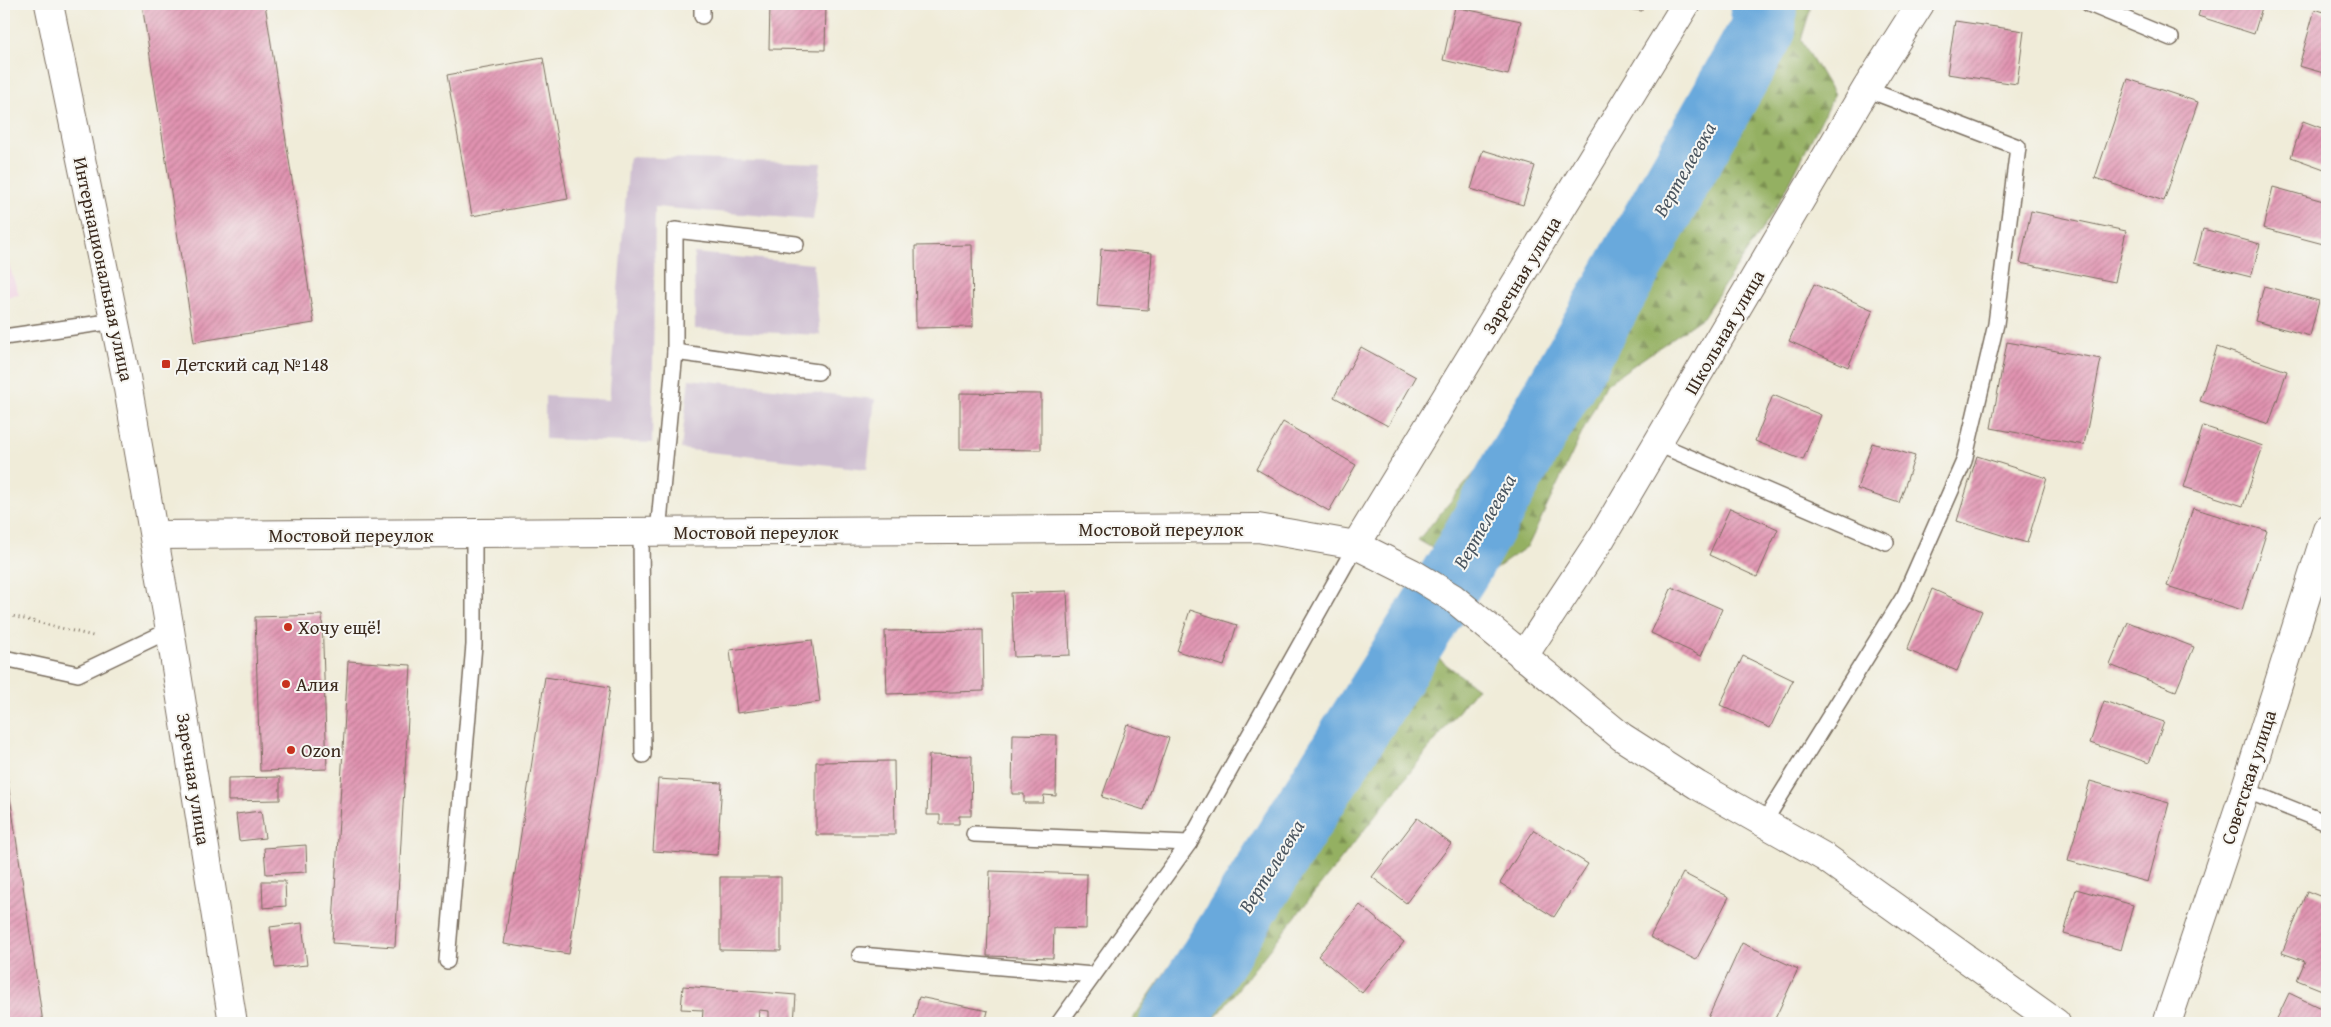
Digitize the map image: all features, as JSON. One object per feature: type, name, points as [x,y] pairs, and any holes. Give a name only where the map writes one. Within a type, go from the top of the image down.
[{"type":"street","name":"Интернациональная улица","points":[[49,4],[115,321],[154,535]]},
{"type":"street","name":"Заречная улица","points":[[1356,545],[1686,4]]},
{"type":"street","name":"Школьная улица","points":[[1523,657],[1602,537],[1866,89],[1920,4]]},
{"type":"street","name":"Мостовой переулок","points":[[154,535],[1258,528],[1356,545],[1412,572],[1453,598],[1622,737],[1697,785],[1826,858],[2056,1023]]},
{"type":"street","name":"Советская улица","points":[[2167,1023],[2322,566],[2327,530]]},
{"type":"street","name":"Заречная улица","points":[[154,535],[233,1023]]},
{"type":"lane","points":[[2089,4],[2170,38]]},
{"type":"lane","points":[[1764,822],[1905,595],[1964,461],[1996,324],[2018,147],[1866,89]]},
{"type":"lane","points":[[643,756],[649,533],[676,352],[675,230],[796,244]]},
{"type":"lane","points":[[4,337],[115,321]]},
{"type":"lane","points":[[676,352],[818,372]]},
{"type":"lane","points":[[1658,444],[1886,542]]},
{"type":"lane","points":[[447,961],[474,645],[474,534]]},
{"type":"lane","points":[[1059,1023],[1189,843],[1356,545]]},
{"type":"lane","points":[[4,658],[78,674],[170,630]]},
{"type":"lane","points":[[2245,790],[2327,823]]},
{"type":"lane","points":[[974,834],[1189,843]]},
{"type":"lane","points":[[860,954],[1094,976]]},
{"type":"path","points":[[4,614],[96,637],[95,667]]},
{"type":"shaded area","points":[[629,157],[821,163],[813,220],[655,207],[652,443],[545,439],[545,396],[609,400]]},
{"type":"shaded area","points":[[4,251],[19,295],[4,297]]},
{"type":"shaded area","points":[[694,253],[813,264],[820,335],[695,329]]},
{"type":"shaded area","points":[[689,379],[875,399],[867,469],[681,449]]},
{"type":"green space","points":[[1748,4],[1812,4],[1801,40],[1834,95],[1778,205],[1703,317],[1605,385],[1528,546],[1484,577],[1418,540],[1510,431],[1622,219],[1735,56]]},
{"type":"green space","points":[[1397,627],[1477,688],[1211,1023],[1130,1023],[1241,863]]},
{"type":"building","points":[[142,4],[265,4],[314,323],[194,342]]},
{"type":"building","points":[[770,4],[826,4],[825,50],[769,49]]},
{"type":"building","points":[[1593,4],[1643,4],[1642,11]]},
{"type":"building","points":[[2202,4],[2263,4],[2254,34],[2198,16]]},
{"type":"building","points":[[1455,7],[1521,21],[1508,75],[1443,60]]},
{"type":"building","points":[[2315,9],[2327,13],[2327,74],[2299,66]]},
{"type":"building","points":[[1955,21],[2024,31],[2017,84],[1947,74]]},
{"type":"building","points":[[543,58],[568,199],[472,216],[447,75]]},
{"type":"building","points":[[2128,79],[2198,102],[2164,201],[2095,178]]},
{"type":"building","points":[[2303,121],[2327,130],[2327,170],[2291,157]]},
{"type":"building","points":[[1483,150],[1535,166],[1523,205],[1471,189]]},
{"type":"building","points":[[2273,187],[2327,202],[2327,245],[2263,228]]},
{"type":"building","points":[[2031,211],[2126,231],[2115,282],[2020,263]]},
{"type":"building","points":[[2203,229],[2260,244],[2251,277],[2194,263]]},
{"type":"building","points":[[972,245],[973,327],[916,328],[915,246]]},
{"type":"building","points":[[1101,249],[1152,253],[1148,310],[1097,306]]},
{"type":"building","points":[[1814,284],[1873,310],[1848,367],[1789,341]]},
{"type":"building","points":[[2264,286],[2319,301],[2310,336],[2255,321]]},
{"type":"building","points":[[2007,342],[2101,359],[2084,445],[1991,428]]},
{"type":"building","points":[[1361,347],[1416,377],[1388,426],[1334,397]]},
{"type":"building","points":[[2217,347],[2287,371],[2269,424],[2200,401]]},
{"type":"building","points":[[960,393],[1041,394],[1041,450],[960,449]]},
{"type":"building","points":[[1773,395],[1821,415],[1803,460],[1755,441]]},
{"type":"building","points":[[1283,422],[1356,465],[1329,511],[1256,469]]},
{"type":"building","points":[[2203,426],[2263,446],[2243,506],[2184,487]]},
{"type":"building","points":[[1872,443],[1915,456],[1899,503],[1857,489]]},
{"type":"building","points":[[1977,456],[2047,478],[2027,543],[1957,521]]},
{"type":"building","points":[[1730,508],[1778,529],[1757,577],[1709,555]]},
{"type":"building","points":[[2193,508],[2267,531],[2242,610],[2167,586]]},
{"type":"building","points":[[1672,587],[1722,609],[1701,656],[1651,633]]},
{"type":"building","points":[[1932,589],[1982,611],[1957,671],[1907,650]]},
{"type":"building","points":[[1067,591],[1070,655],[1014,657],[1011,593]]},
{"type":"building","points":[[1190,610],[1237,625],[1224,666],[1177,651]]},
{"type":"building","points":[[322,615],[327,769],[260,771],[255,617]]},
{"type":"building","points":[[2128,622],[2194,647],[2176,691],[2110,665]]},
{"type":"building","points":[[983,630],[984,691],[887,694],[885,631]]},
{"type":"building","points":[[812,640],[820,702],[737,713],[730,650]]},
{"type":"building","points":[[1743,656],[1793,680],[1770,728],[1720,705]]},
{"type":"building","points":[[348,661],[411,665],[395,947],[332,943]]},
{"type":"building","points":[[545,677],[610,687],[569,954],[504,944]]},
{"type":"building","points":[[2104,701],[2164,722],[2149,763],[2090,743]]},
{"type":"building","points":[[1127,724],[1169,738],[1144,810],[1102,797]]},
{"type":"building","points":[[1013,734],[1057,735],[1056,796],[1044,795],[1043,803],[1024,803],[1024,794],[1012,794]]},
{"type":"building","points":[[929,755],[972,756],[971,816],[959,816],[959,824],[940,824],[940,815],[927,815]]},
{"type":"building","points":[[894,761],[895,835],[816,835],[816,762]]},
{"type":"building","points":[[5,762],[43,1023],[4,1023]]},
{"type":"building","points":[[280,777],[280,800],[228,801],[228,778]]},
{"type":"building","points":[[658,779],[722,783],[717,855],[653,851]]},
{"type":"building","points":[[2090,781],[2169,803],[2148,882],[2068,861]]},
{"type":"building","points":[[261,811],[265,838],[239,841],[236,814]]},
{"type":"building","points":[[1417,818],[1451,844],[1406,903],[1372,877]]},
{"type":"building","points":[[1534,830],[1588,864],[1554,917],[1500,883]]},
{"type":"building","points":[[306,845],[307,872],[266,874],[264,848]]},
{"type":"building","points":[[990,871],[1087,874],[1086,929],[1054,928],[1053,958],[987,956]]},
{"type":"building","points":[[1683,873],[1729,897],[1696,960],[1650,937]]},
{"type":"building","points":[[720,877],[781,877],[781,951],[720,950]]},
{"type":"building","points":[[262,881],[285,881],[286,906],[263,908]]},
{"type":"building","points":[[2076,889],[2133,905],[2121,950],[2064,934]]},
{"type":"building","points":[[2307,891],[2327,899],[2327,992],[2297,980],[2305,961],[2282,953]]},
{"type":"building","points":[[1360,905],[1404,942],[1362,993],[1318,956]]},
{"type":"building","points":[[302,923],[307,965],[275,968],[270,927]]},
{"type":"building","points":[[1742,943],[1798,969],[1773,1023],[1719,1023],[1708,1018]]},
{"type":"building","points":[[683,986],[796,995],[794,1023],[769,1023],[769,1011],[759,1010],[758,1023],[702,1023],[703,1010],[681,1009]]},
{"type":"building","points":[[2289,993],[2327,1011],[2327,1023],[2275,1023]]},
{"type":"building","points":[[919,997],[988,1011],[985,1023],[913,1023]]},
{"type":"waterway","name":"Вертелеевка","points":[[1172,1023],[1458,568],[1763,29],[1764,4]]},
{"type":"place","name":"Детский сад №148","points":[[166,364]]},
{"type":"place","name":"Хочу ещё!","points":[[288,627]]},
{"type":"place","name":"Алия","points":[[286,684]]},
{"type":"place","name":"Ozon","points":[[291,750]]}]
